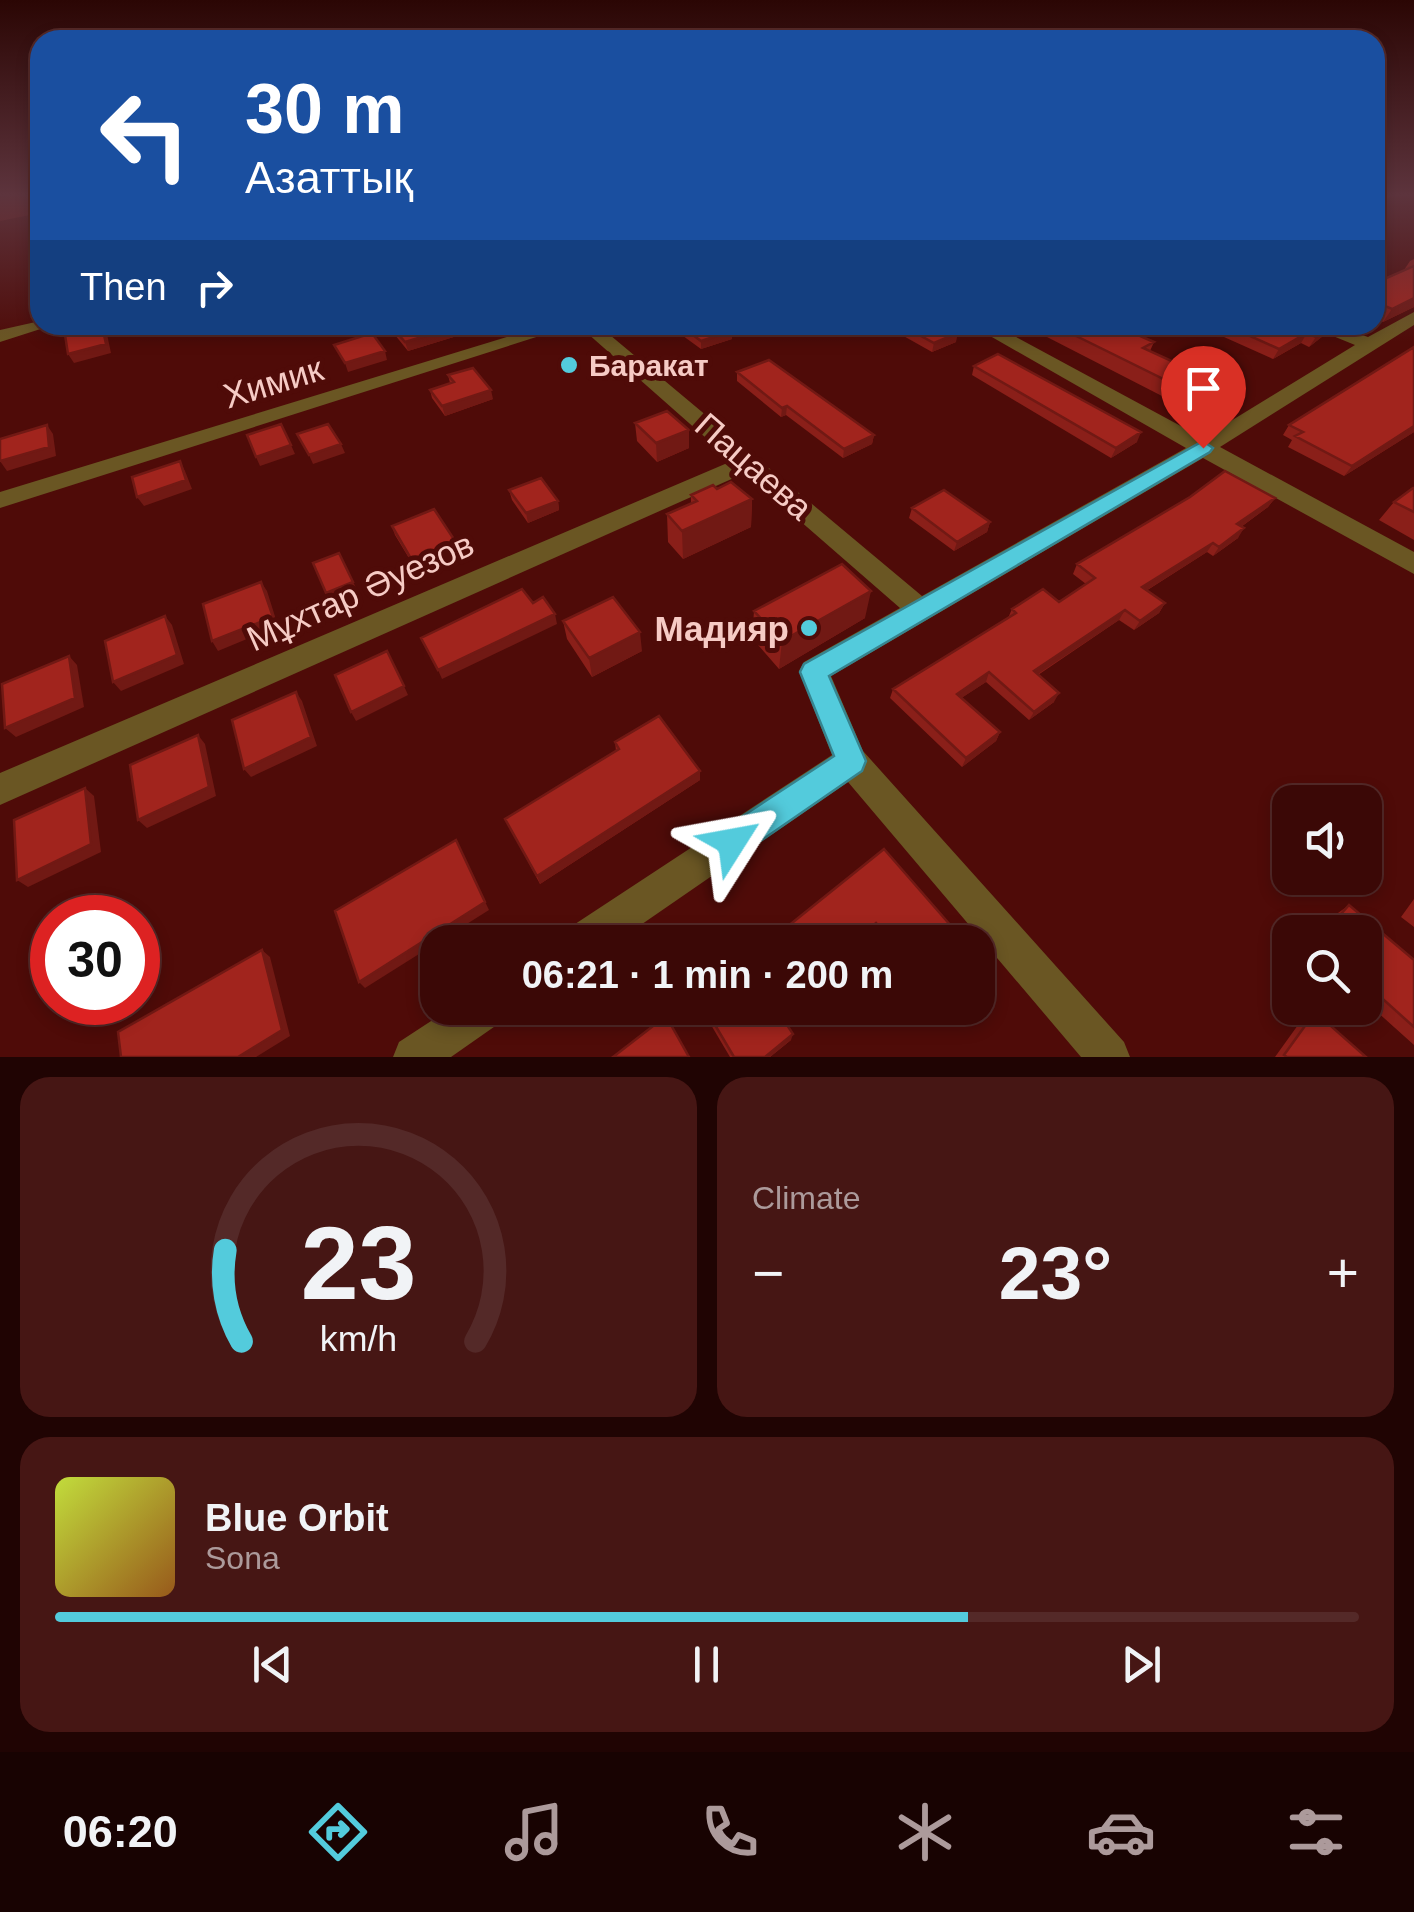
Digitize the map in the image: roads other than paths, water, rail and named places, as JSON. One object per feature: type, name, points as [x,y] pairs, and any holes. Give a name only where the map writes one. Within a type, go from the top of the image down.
[{"type":"street","points":[[1385,333],[1414,317]]},
{"type":"street","points":[[0,336],[30,328]]},
{"type":"street","name":"Химик","points":[[0,500],[533,335]]},
{"type":"street","name":"Пацаева","points":[[599,335],[919,610]]},
{"type":"street","points":[[998,335],[1414,564]]},
{"type":"street","points":[[1342,335],[1366,344]]},
{"type":"street","points":[[1109,1057],[851,761],[814,672],[1203,448],[1382,335]]},
{"type":"street","name":"Мұхтар Әуезов","points":[[0,789],[750,462]]},
{"type":"street","points":[[608,925],[851,761]]},
{"type":"street","points":[[414,1057],[462,1025]]},
{"type":"place","name":"Баракат","points":[[569,365]]},
{"type":"place","name":"Мадияр","points":[[809,628]]}]
